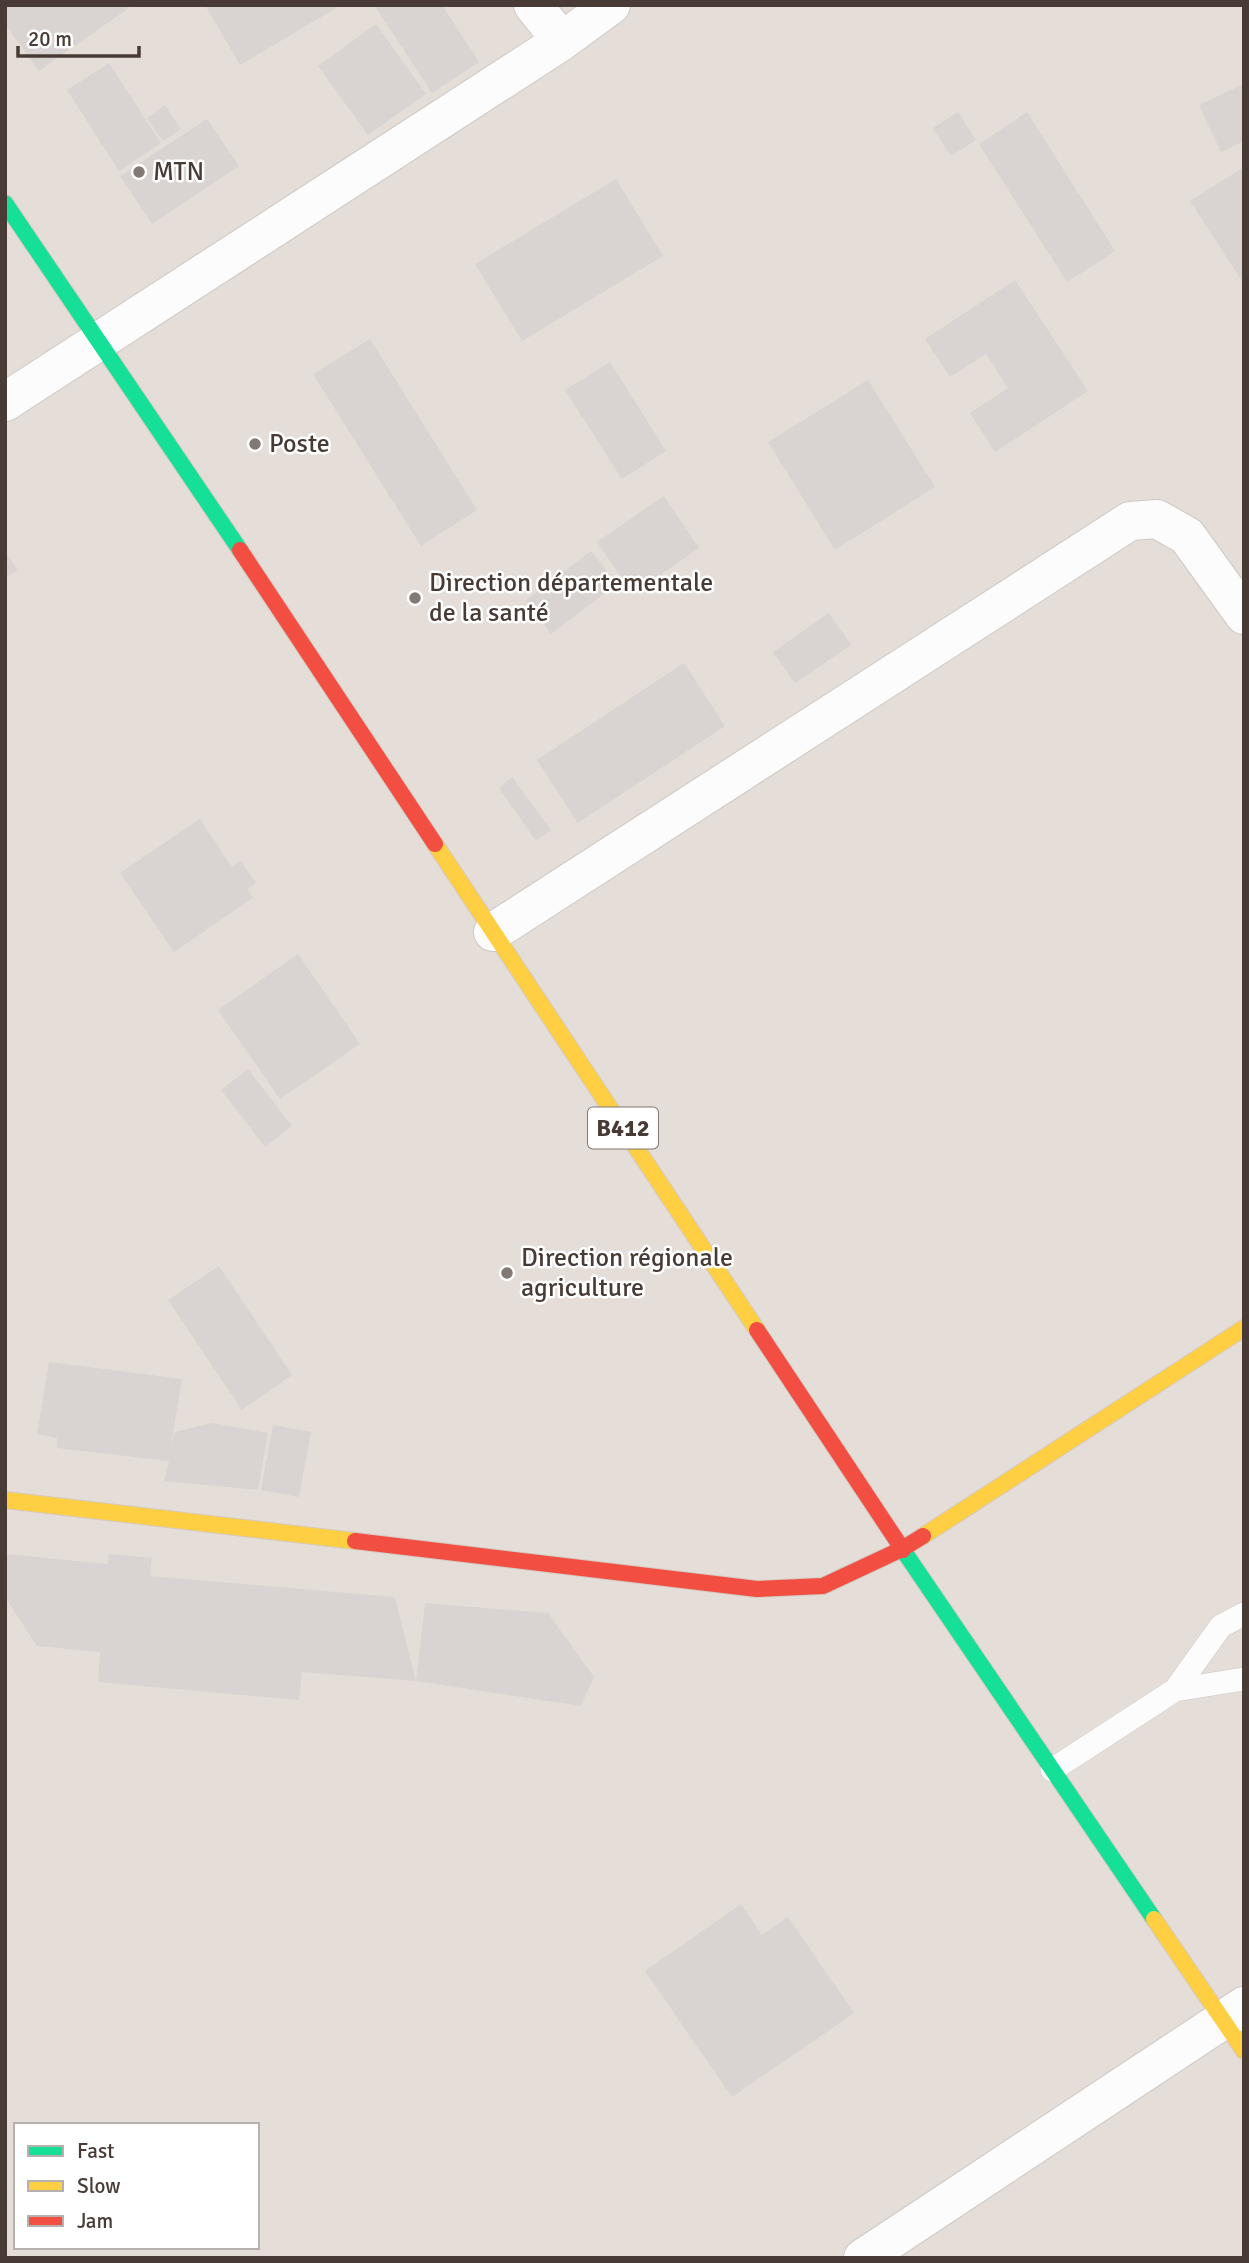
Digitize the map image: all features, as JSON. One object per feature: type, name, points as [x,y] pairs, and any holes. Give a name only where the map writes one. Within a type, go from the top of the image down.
[{"type":"main road","name":"B412","points":[[5,203],[100,339],[902,1549],[1052,1770],[1233,2012],[1244,2051]]},
{"type":"main road","points":[[5,1500],[757,1589],[823,1586],[902,1549],[1244,1328]]},
{"type":"street","points":[[533,5],[562,41]]},
{"type":"street","points":[[5,402],[562,41],[611,5]]},
{"type":"street","points":[[493,932],[1130,521],[1157,519],[1187,536],[1244,615]]},
{"type":"street","points":[[863,2258],[1233,2012]]},
{"type":"lane","points":[[1052,1770],[1175,1690],[1221,1626],[1244,1614]]},
{"type":"lane","points":[[1175,1690],[1244,1679]]},
{"type":"shaded area","points":[[5,5],[1244,5],[1244,2258],[5,2258]]},
{"type":"building","points":[[5,5],[127,5],[129,8],[39,71],[5,24]]},
{"type":"building","points":[[205,5],[335,5],[336,8],[240,65]]},
{"type":"building","points":[[374,5],[442,5],[479,62],[432,93]]},
{"type":"building","points":[[376,24],[426,94],[368,135],[318,66]]},
{"type":"building","points":[[109,63],[161,143],[119,171],[67,90]]},
{"type":"building","points":[[1244,84],[1244,141],[1221,152],[1199,105]]},
{"type":"building","points":[[165,105],[181,129],[163,141],[147,118]]},
{"type":"building","points":[[958,112],[976,140],[951,156],[933,128]]},
{"type":"building","points":[[1027,112],[1115,251],[1067,282],[979,144]]},
{"type":"building","points":[[207,119],[239,166],[152,224],[120,176]]},
{"type":"building","points":[[1244,167],[1244,284],[1190,201]]},
{"type":"building","points":[[616,179],[663,256],[522,341],[475,264]]},
{"type":"building","points":[[1015,280],[1088,391],[995,452],[970,413],[1008,388],[986,354],[950,377],[925,339]]},
{"type":"building","points":[[370,339],[477,510],[421,546],[313,374]]},
{"type":"building","points":[[610,362],[666,451],[622,479],[565,390]]},
{"type":"building","points":[[868,380],[935,487],[835,550],[768,442]]},
{"type":"building","points":[[664,496],[699,548],[633,594],[597,542]]},
{"type":"building","points":[[5,551],[18,570],[5,578]]},
{"type":"building","points":[[591,551],[617,584],[551,634],[526,600]]},
{"type":"building","points":[[829,613],[851,645],[795,683],[773,652]]},
{"type":"building","points":[[684,663],[725,726],[578,823],[537,760]]},
{"type":"building","points":[[512,777],[551,830],[536,841],[499,788]]},
{"type":"building","points":[[200,819],[232,867],[241,861],[256,883],[247,889],[253,898],[174,952],[120,873]]},
{"type":"building","points":[[298,954],[360,1044],[280,1099],[218,1010]]},
{"type":"building","points":[[248,1069],[292,1126],[265,1147],[221,1090]]},
{"type":"building","points":[[219,1266],[292,1375],[242,1410],[168,1300]]},
{"type":"building","points":[[49,1362],[182,1379],[171,1446],[175,1432],[212,1423],[268,1433],[258,1490],[164,1481],[169,1461],[57,1448],[57,1438],[37,1434]]},
{"type":"building","points":[[273,1425],[311,1432],[299,1497],[261,1490]]},
{"type":"building","points":[[5,1554],[108,1564],[109,1554],[152,1558],[150,1576],[395,1597],[416,1681],[302,1672],[299,1700],[98,1682],[100,1652],[37,1646],[5,1597]]},
{"type":"building","points":[[425,1603],[548,1613],[594,1677],[581,1706],[416,1681]]},
{"type":"building","points":[[741,1904],[762,1935],[788,1917],[854,2013],[732,2097],[645,1971]]},
{"type":"traffic: fast","points":[[5,203],[240,550]]},
{"type":"traffic: fast","points":[[903,1550],[1154,1919]]},
{"type":"traffic: slow","points":[[435,844],[757,1330]]},
{"type":"traffic: slow","points":[[923,1536],[1244,1328]]},
{"type":"traffic: slow","points":[[5,1500],[355,1541]]},
{"type":"traffic: slow","points":[[1154,1919],[1244,2051]]},
{"type":"traffic: jam","points":[[240,550],[435,844]]},
{"type":"traffic: jam","points":[[757,1330],[903,1550]]},
{"type":"traffic: jam","points":[[355,1541],[757,1589],[823,1586],[902,1549],[923,1536]]},
{"type":"place","name":"MTN","points":[[139,172]]},
{"type":"place","name":"Poste","points":[[255,444]]},
{"type":"place","name":"Direction départementale de la santé","points":[[415,598]]},
{"type":"place","name":"Direction régionale agriculture","points":[[507,1273]]}]
